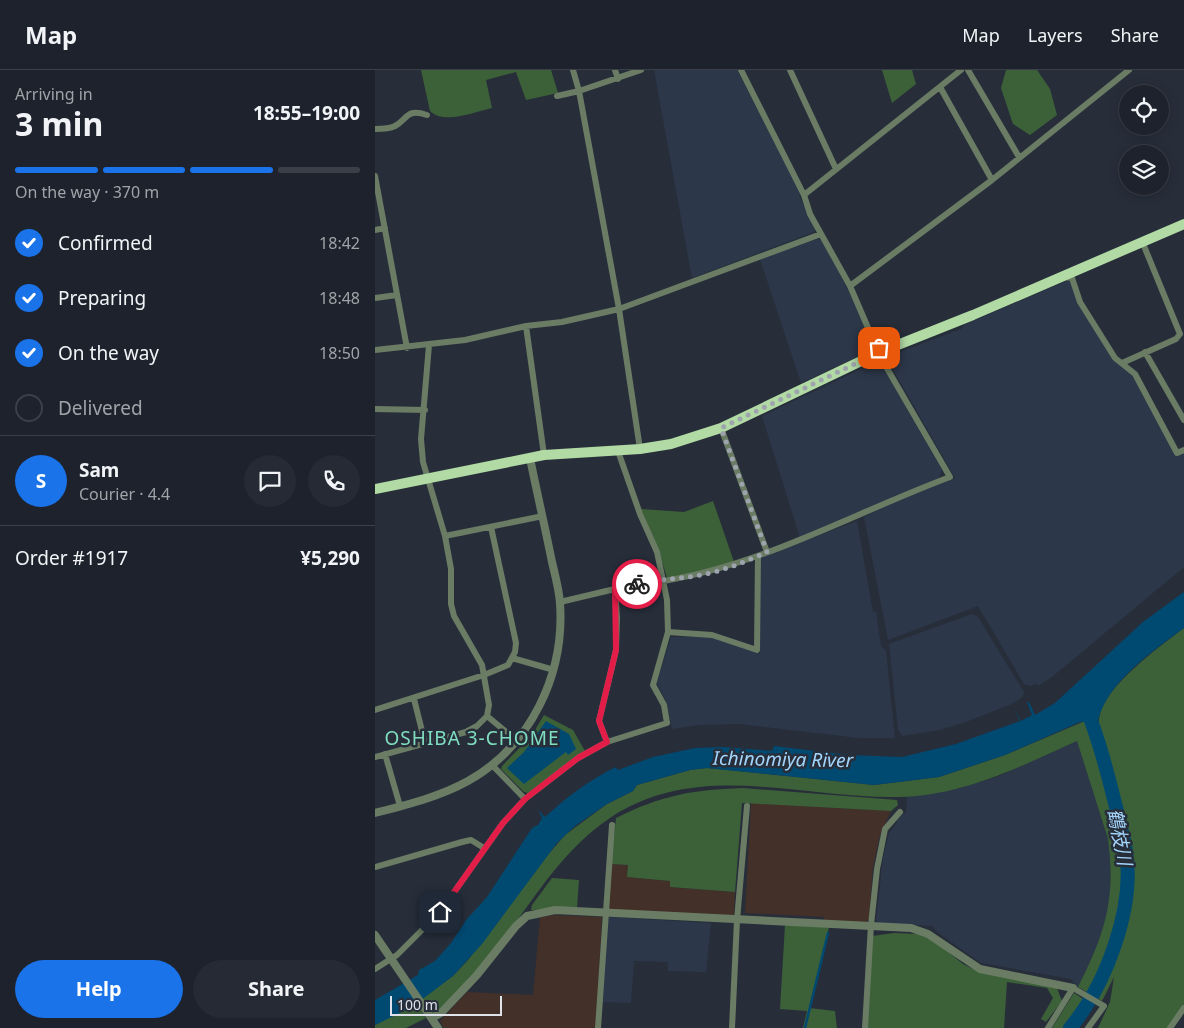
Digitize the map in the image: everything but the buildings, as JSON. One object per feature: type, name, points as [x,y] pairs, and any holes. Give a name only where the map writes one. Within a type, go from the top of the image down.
[{"type":"highway","points":[[375,489],[544,455],[618,451],[671,444],[721,428],[880,352],[1184,224]]},
{"type":"street","points":[[573,70],[579,91],[619,309],[640,449]]},
{"type":"street","points":[[615,70],[618,79]]},
{"type":"street","points":[[557,96],[618,79],[641,70]]},
{"type":"street","points":[[560,602],[657,579],[664,581],[704,574],[831,528],[892,499],[950,477],[881,358],[850,286],[810,214],[804,195],[741,70]]},
{"type":"street","points":[[790,70],[836,169]]},
{"type":"street","points":[[947,70],[951,78]]},
{"type":"street","points":[[804,195],[961,70]]},
{"type":"street","points":[[969,70],[1019,157]]},
{"type":"street","points":[[850,286],[992,180],[1129,70]]},
{"type":"street","points":[[940,87],[992,180]]},
{"type":"street","points":[[375,130],[393,127],[404,116],[414,113],[427,115]]},
{"type":"street","points":[[375,176],[376,191],[385,228],[407,348]]},
{"type":"street","points":[[375,230],[385,228]]},
{"type":"street","points":[[375,350],[407,348],[465,340],[525,326],[562,322],[619,309],[821,234]]},
{"type":"street","points":[[1122,364],[1176,339],[1180,334],[1144,246],[1137,244]]},
{"type":"street","points":[[1062,276],[1072,278],[1080,302],[1115,358],[1135,374],[1170,436],[1177,453],[1184,450]]},
{"type":"street","points":[[375,298],[397,295]]},
{"type":"street","points":[[525,326],[544,455]]},
{"type":"street","points":[[375,757],[467,732],[477,726],[487,716],[489,705],[482,664],[455,616],[451,604],[451,569],[445,536],[429,478],[425,474],[423,462],[421,439],[425,410],[429,345]]},
{"type":"street","points":[[1145,352],[1184,420]]},
{"type":"street","points":[[375,409],[425,410]]},
{"type":"street","points":[[721,428],[767,552]]},
{"type":"street","points":[[375,968],[390,959],[419,935],[440,912],[467,876],[484,848],[525,799],[578,758],[607,742],[667,723],[664,705],[653,685],[668,632],[664,581],[657,552],[640,514],[618,451]]},
{"type":"street","points":[[375,813],[444,792],[469,781],[492,765],[517,741],[538,710],[554,670],[559,643],[560,602],[530,458]]},
{"type":"street","points":[[445,536],[543,516]]},
{"type":"street","points":[[375,710],[484,676],[508,664],[512,658],[516,643],[491,527]]},
{"type":"street","points":[[668,632],[712,635],[757,650],[758,556]]},
{"type":"street","points":[[607,742],[599,721],[616,650],[615,589]]},
{"type":"street","points":[[512,658],[554,670]]},
{"type":"street","points":[[414,699],[425,743]]},
{"type":"street","points":[[487,716],[517,741]]},
{"type":"street","points":[[385,754],[399,806]]},
{"type":"street","points":[[492,765],[525,799]]},
{"type":"street","points":[[732,1028],[737,920],[747,806]]},
{"type":"street","points":[[865,1028],[871,925],[877,869],[885,829],[900,812]]},
{"type":"street","points":[[599,1028],[612,825]]},
{"type":"street","points":[[375,867],[471,840],[484,848]]},
{"type":"street","points":[[432,1018],[441,1013],[477,975],[516,926],[527,916],[555,910],[911,928],[928,934],[980,969],[1074,989],[1101,1004],[1103,1006],[1088,1028]]},
{"type":"street","points":[[375,936],[437,1028]]},
{"type":"street","points":[[1049,1028],[1074,989]]},
{"type":"street","points":[[1170,1028],[1184,1008]]},
{"type":"shaded area","points":[[654,70],[737,70],[801,192],[799,196],[815,227],[814,232],[692,278]]},
{"type":"shaded area","points":[[817,239],[823,240],[875,345],[875,349],[801,383],[760,259]]},
{"type":"shaded area","points":[[1069,280],[1119,364],[1131,373],[1170,441],[1175,456],[1184,453],[1184,567],[1052,677],[1038,686],[1036,684],[1030,686],[1024,684],[978,606],[888,640],[864,517],[892,503],[955,478],[886,357],[961,329],[964,325]]},
{"type":"shaded area","points":[[876,362],[881,364],[942,470],[939,478],[800,538],[762,416]]},
{"type":"shaded area","points":[[857,521],[873,612],[876,611],[881,646],[886,650],[895,738],[859,738],[739,724],[698,725],[672,729],[666,701],[657,683],[671,637],[709,637],[760,654],[759,563],[762,557]]},
{"type":"shaded area","points":[[972,614],[978,617],[1024,692],[1023,696],[1014,703],[966,722],[939,730],[902,736],[898,730],[889,644]]},
{"type":"shaded area","points":[[1077,741],[1108,839],[1110,852],[1110,903],[1098,948],[1078,987],[1071,979],[981,963],[937,932],[932,926],[878,923],[876,920],[883,858],[889,833],[897,823],[896,820],[906,812],[907,796],[956,789],[997,777]]},
{"type":"shaded area","points":[[751,803],[891,811],[880,835],[873,867],[869,919],[865,923],[824,920],[824,917],[745,913]]},
{"type":"shaded area","points":[[611,864],[628,865],[627,877],[670,881],[670,887],[735,892],[734,914],[732,916],[607,910]]},
{"type":"shaded area","points":[[554,915],[602,917],[596,1028],[444,1028],[440,1021],[467,992],[533,995],[540,917]]},
{"type":"shaded area","points":[[607,917],[711,923],[706,972],[668,971],[668,962],[634,961],[631,1003],[603,1002]]},
{"type":"green space","points":[[421,70],[551,70],[558,93],[526,100],[516,72],[486,80],[492,108],[460,116],[443,117],[430,111]]},
{"type":"green space","points":[[882,70],[912,70],[916,84],[892,103]]},
{"type":"green space","points":[[1006,70],[1037,70],[1050,89],[1057,115],[1030,135],[1013,124],[1001,88]]},
{"type":"green space","points":[[713,501],[734,562],[703,573],[667,578],[658,548],[641,509],[684,512]]},
{"type":"green space","points":[[1184,628],[1184,1004],[1168,1028],[1098,1028],[1110,1002],[1114,977],[1102,1001],[1095,997],[1111,960],[1124,921],[1129,880],[1129,859],[1126,839],[1100,740],[1100,714],[1105,703],[1123,679],[1149,655]]},
{"type":"green space","points":[[544,715],[573,730],[585,751],[528,793],[524,792],[501,769],[532,735]]},
{"type":"green space","points":[[1085,721],[1088,722],[1092,729],[1122,836],[1127,870],[1126,888],[1119,925],[1092,995],[1078,987],[1095,950],[1106,916],[1109,898],[1110,860],[1108,839],[1077,741],[1034,761],[968,786],[922,795],[898,797],[861,796],[751,786],[714,786],[678,790],[644,800],[610,818],[576,847],[547,880],[488,959],[440,1010],[433,1014],[422,998],[453,976],[468,960],[540,864],[565,835],[607,804],[633,791],[637,785],[690,770],[707,768],[874,785],[939,777],[1005,755]]},
{"type":"green space","points":[[743,788],[897,800],[898,805],[891,811],[742,803],[735,892],[670,887],[670,881],[627,877],[628,865],[611,864],[616,818],[648,804],[678,795],[708,790]]},
{"type":"green space","points":[[552,878],[579,880],[577,908],[531,910],[532,905]]},
{"type":"green space","points":[[785,925],[829,927],[809,1008],[835,1011],[837,1028],[803,1028],[807,1011],[780,1009]]},
{"type":"green space","points":[[894,933],[918,934],[935,941],[963,964],[977,971],[1056,986],[1062,1001],[1046,1022],[1041,1019],[1053,998],[1047,988],[1007,982],[1004,1028],[867,1028],[872,936]]},
{"type":"green space","points":[[1074,993],[1088,1002],[1067,1028],[1052,1028]]},
{"type":"green space","points":[[416,1003],[426,1018],[406,1028],[375,1028],[375,1025]]},
{"type":"water","name":"Ichinomiya River","points":[[1184,592],[1184,628],[1133,668],[1111,694],[1103,707],[1098,721],[1080,722],[1005,755],[939,777],[874,785],[707,768],[690,770],[637,785],[633,791],[607,804],[575,826],[557,843],[482,944],[453,976],[412,1007],[375,1025],[375,1000],[418,975],[419,970],[435,961],[451,943],[466,920],[487,897],[532,828],[538,825],[542,818],[538,810],[545,817],[579,789],[606,772],[616,767],[618,770],[653,757],[695,748],[722,747],[772,751],[774,746],[848,755],[902,757],[956,744],[1020,721],[1014,709],[1021,721],[1032,715],[1027,702],[1029,702],[1035,715],[1055,703],[1143,622]]},
{"type":"water","points":[[546,721],[569,734],[576,749],[568,755],[566,752],[524,784],[507,768],[524,752]]},
{"type":"waterway","name":"鶴枝川","points":[[1070,1028],[1095,990],[1115,945],[1122,921],[1128,873],[1126,851],[1114,798],[1099,744],[1085,705]]},
{"type":"waterway","points":[[805,1028],[828,933]]},
{"type":"way so far","points":[[637,584],[657,579],[664,581],[704,574],[767,552],[721,428],[799,389],[880,352],[879,348]]},
{"type":"district","name":"OSHIBA 3-CHOME","points":[[472,738]]},
{"type":"route","points":[[440,912],[467,876],[484,848],[525,799],[578,758],[607,742],[599,721],[616,650],[617,618],[615,589],[637,584]]}]
